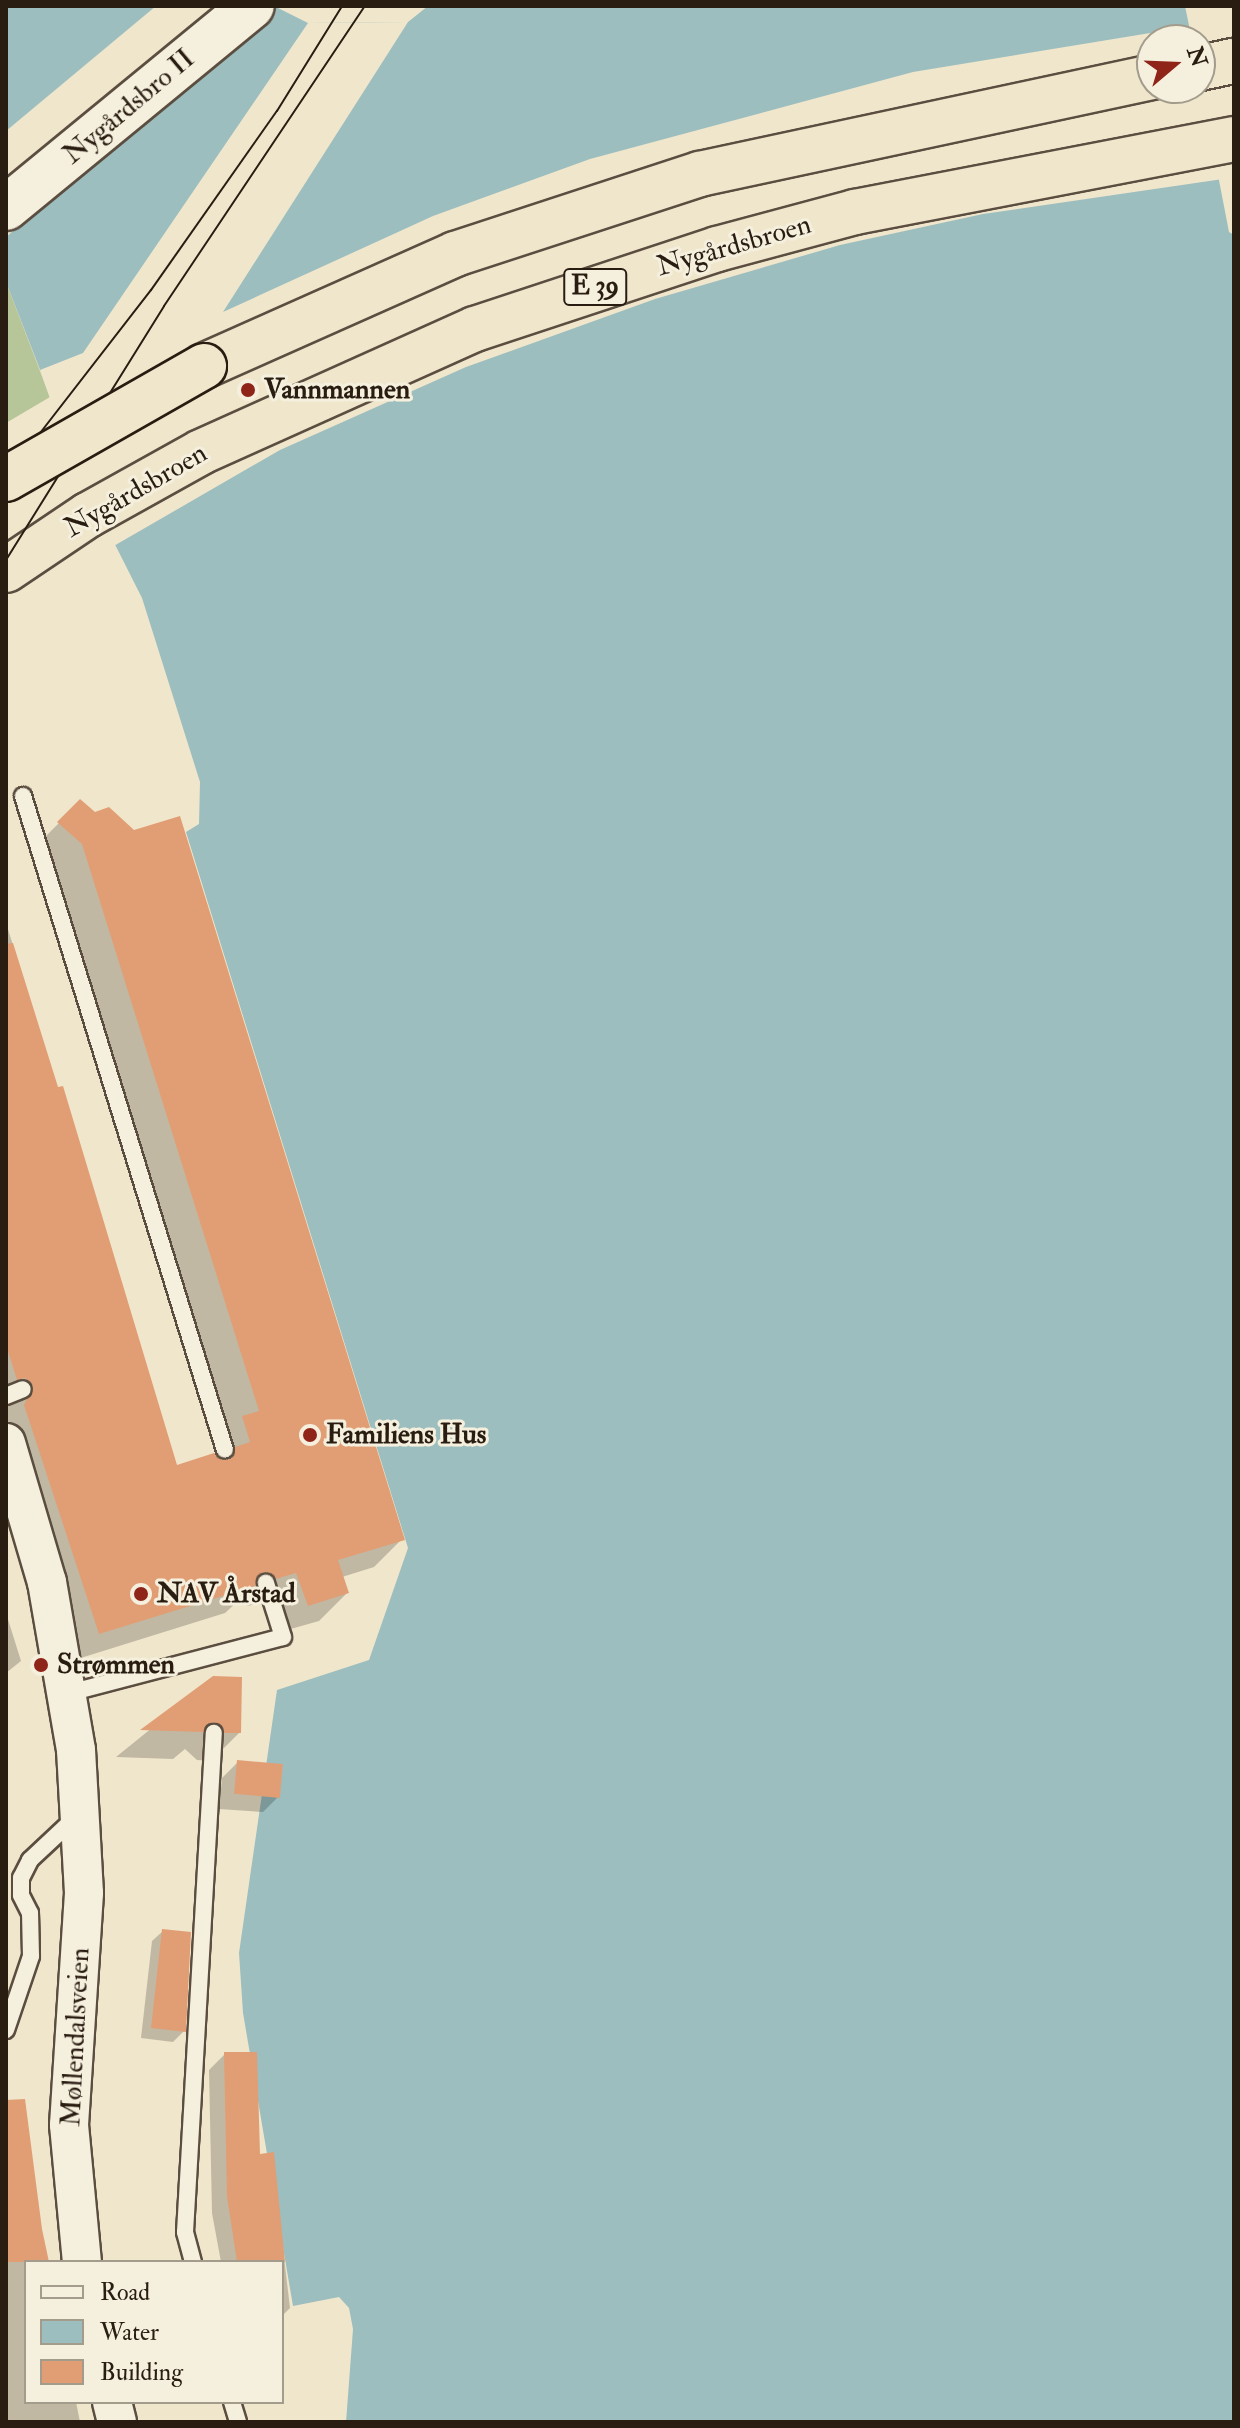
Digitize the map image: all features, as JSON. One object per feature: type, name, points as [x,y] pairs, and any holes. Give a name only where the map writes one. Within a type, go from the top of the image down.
[{"type":"highway","points":[[6,479],[170,382],[298,320],[455,254],[700,174],[1136,80]]},
{"type":"highway","name":"Nygårdsbroen","points":[[6,570],[88,515],[201,452],[329,391],[504,319],[717,249],[855,212],[1234,139]]},
{"type":"main road","name":"Nygårdsbro II","points":[[6,208],[252,6]]},
{"type":"street","name":"Møllendalsveien","points":[[6,1443],[47,1582],[69,1693],[82,1811],[84,1893],[69,2125],[82,2260]]},
{"type":"lane","points":[[23,796],[225,1450]]},
{"type":"lane","points":[[6,1396],[23,1389]]},
{"type":"lane","points":[[69,1693],[283,1637],[266,1583]]},
{"type":"lane","points":[[192,2260],[185,2232],[214,1733]]},
{"type":"lane","name":"Møllendalsveien","points":[[6,2030],[32,1943],[21,1878],[36,1854],[82,1811]]},
{"type":"green space","points":[[6,282],[50,397],[6,423]]},
{"type":"water","points":[[6,6],[274,6],[308,23],[408,22],[428,6],[1185,6],[1189,24],[1136,24],[1136,104],[1204,104],[1229,232],[1234,235],[1234,2422],[346,2422],[353,2329],[349,2308],[339,2297],[293,2306],[243,2013],[239,1953],[277,1690],[369,1660],[408,1548],[186,832],[199,824],[200,782],[142,598],[84,483],[6,282]]},
{"type":"pier","points":[[156,6],[276,8],[6,237],[6,131]]},
{"type":"pier","points":[[408,22],[223,312],[433,216],[590,159],[913,72],[1136,35],[1136,104],[1208,104],[1223,179],[983,214],[840,245],[655,299],[466,367],[280,450],[112,547],[80,484],[40,370],[83,353],[308,23]]},
{"type":"building","points":[[80,799],[95,812],[109,807],[134,830],[180,816],[405,1540],[338,1560],[349,1593],[308,1606],[296,1573],[276,1579],[263,1572],[255,1586],[99,1634],[24,1405],[33,1386],[25,1378],[17,1380],[6,1345],[6,944],[13,943],[58,1087],[63,1086],[177,1465],[214,1453],[222,1460],[232,1458],[235,1447],[250,1442],[242,1416],[259,1411],[82,844],[57,822]]},
{"type":"building","points":[[213,1676],[242,1677],[241,1733],[225,1733],[214,1722],[203,1732],[140,1730]]},
{"type":"building","points":[[237,1760],[283,1764],[280,1798],[234,1794]]},
{"type":"building","points":[[162,1929],[191,1932],[186,2032],[151,2028]]},
{"type":"building","points":[[224,2052],[257,2052],[260,2154],[274,2152],[285,2262],[237,2260],[227,2196]]},
{"type":"building","points":[[25,2099],[49,2260],[6,2262],[6,2100]]},
{"type":"tram line","points":[[6,477],[151,290],[277,111],[342,6]]},
{"type":"tram line","points":[[6,560],[164,306],[365,6]]},
{"type":"place","name":"Vannmannen","points":[[248,390]]},
{"type":"place","name":"Familiens Hus","points":[[310,1435]]},
{"type":"place","name":"NAV Årstad","points":[[141,1594]]},
{"type":"place","name":"Strømmen","points":[[41,1665]]}]
